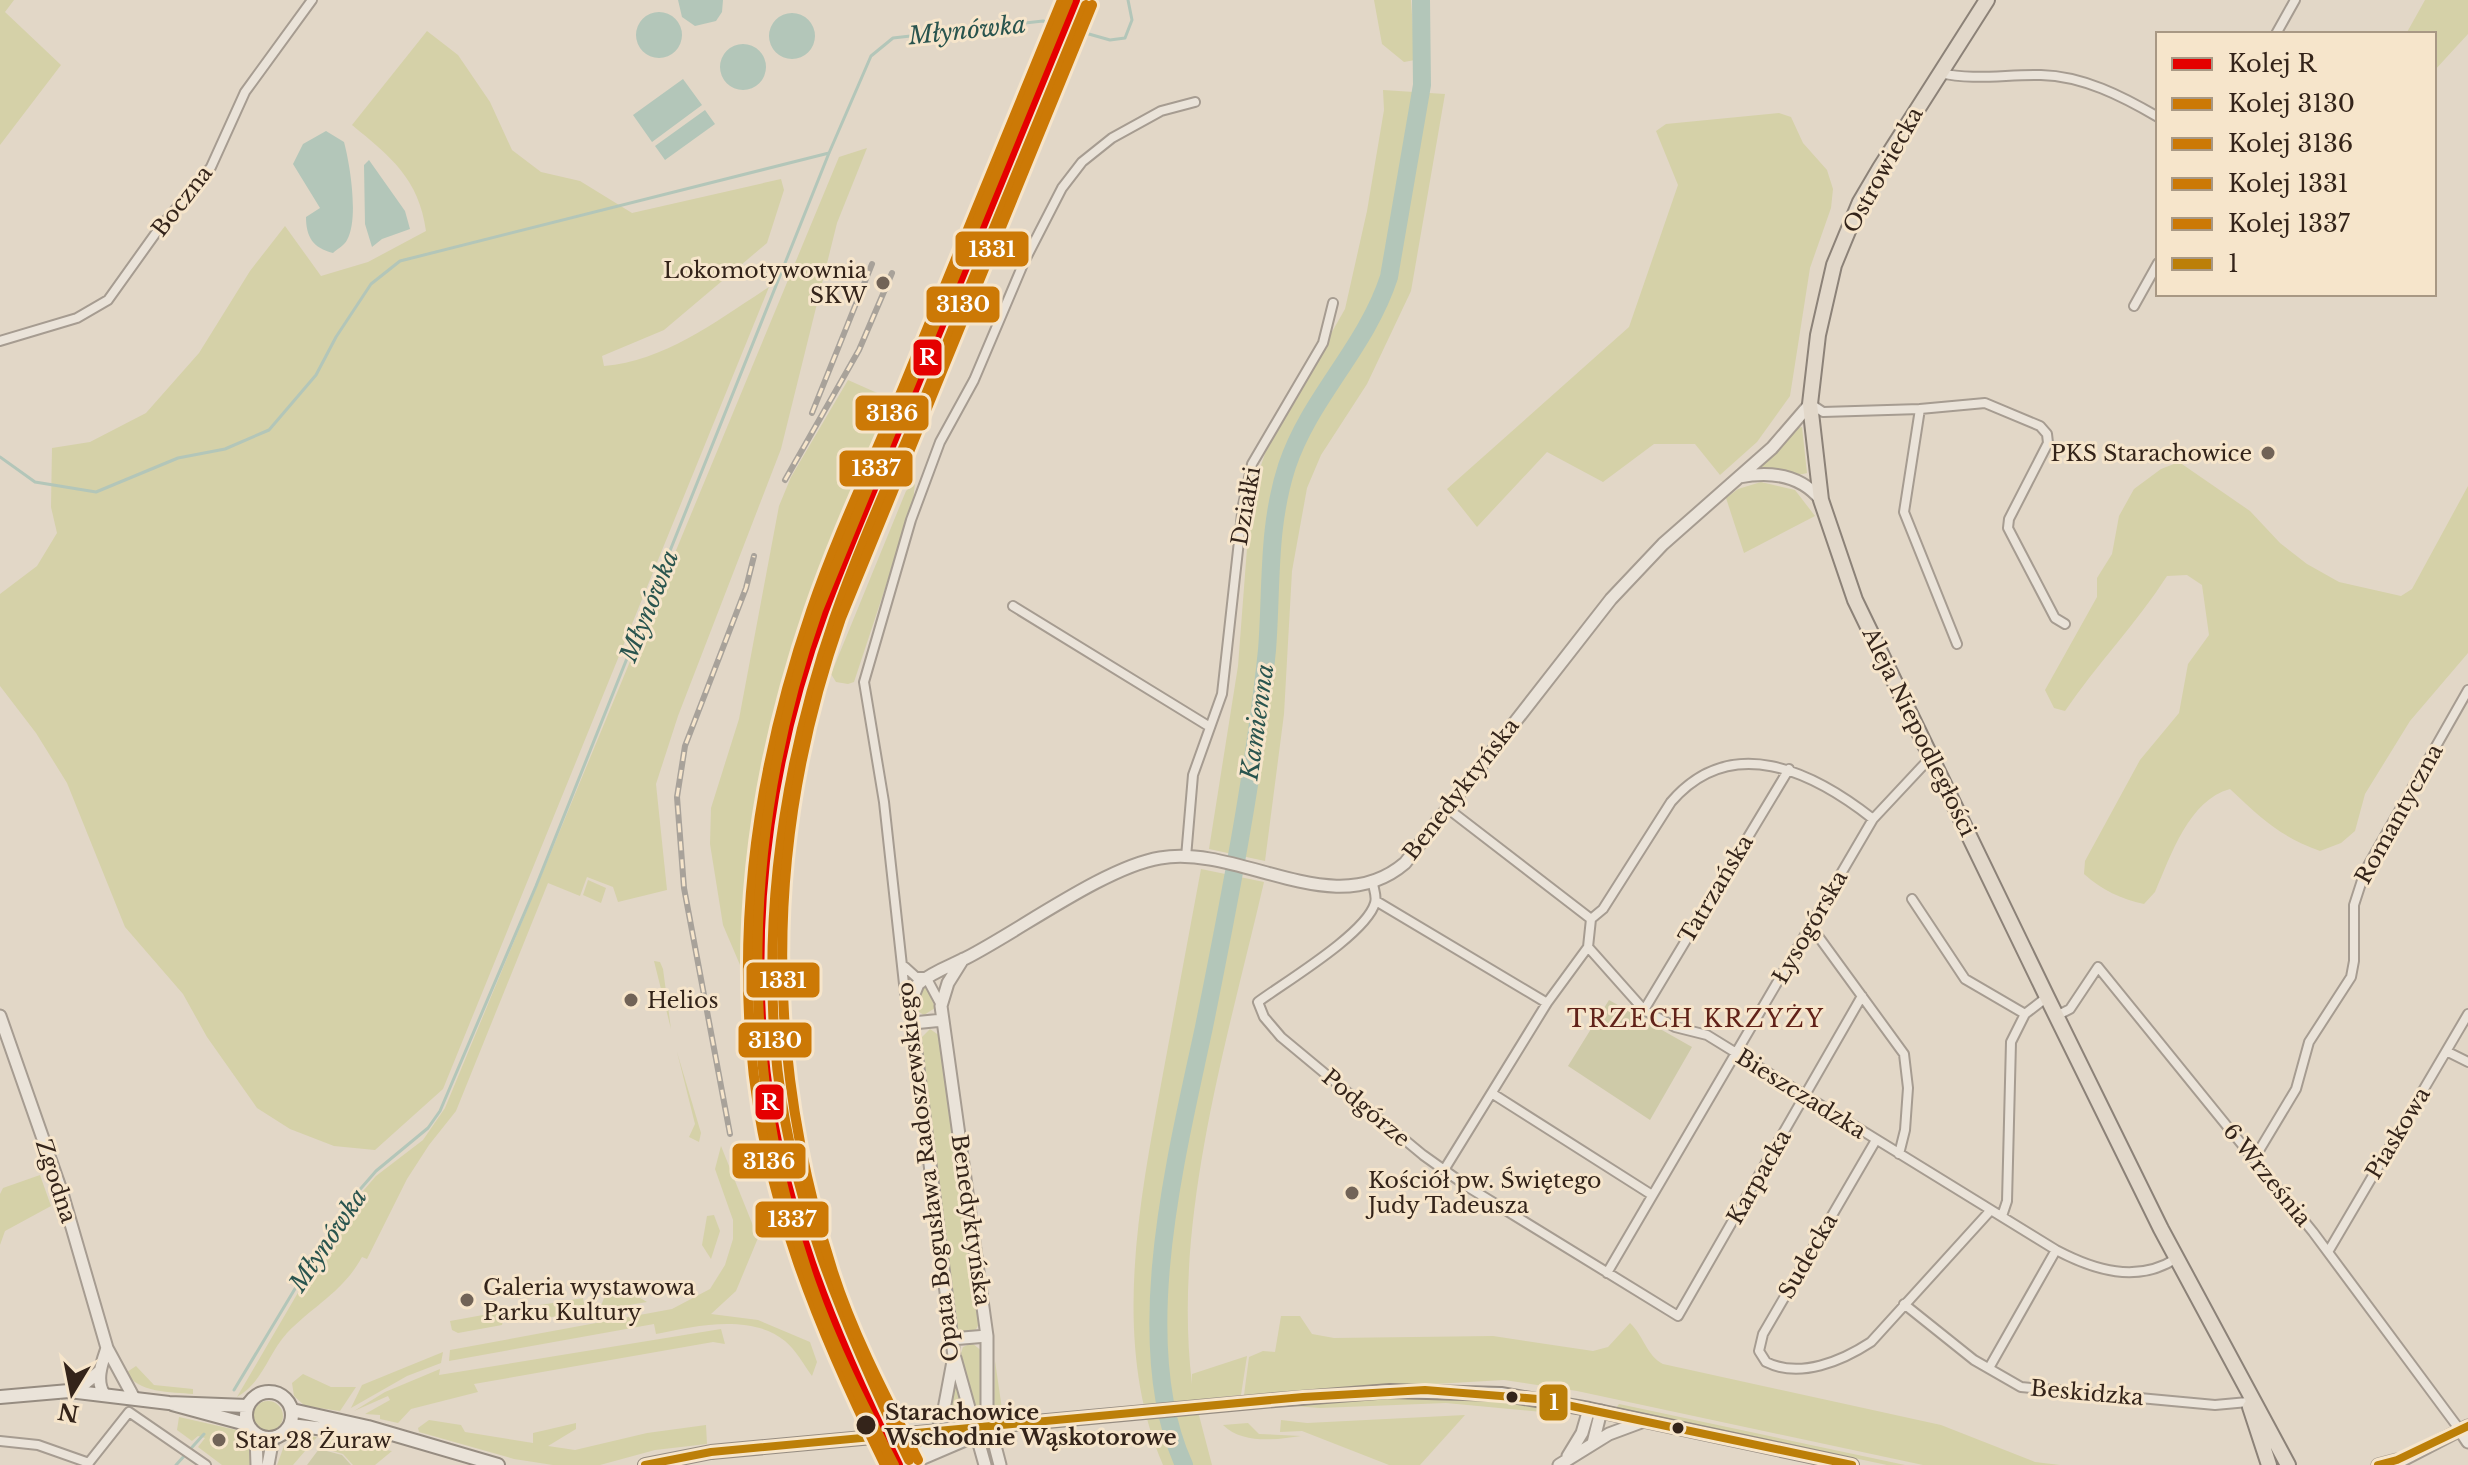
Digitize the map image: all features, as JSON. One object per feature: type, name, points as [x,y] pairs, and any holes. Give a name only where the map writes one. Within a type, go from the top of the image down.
[{"type":"main road","name":"Ostrowiecka","points":[[1810,404],[1825,299],[1846,235],[1880,168],[1987,0]]},
{"type":"main road","name":"Aleja Niepodległości","points":[[1810,404],[1821,500],[1855,600],[2177,1258],[2288,1465]]},
{"type":"main road","name":"Aleja Niepodległości","points":[[2236,1365],[2269,1465]]},
{"type":"main road","points":[[0,1397],[76,1391],[169,1403],[247,1406]]},
{"type":"main road","points":[[645,1465],[711,1452],[1390,1391],[1463,1391],[1595,1410],[1852,1465]]},
{"type":"main road","points":[[246,1424],[247,1406],[259,1394],[273,1392],[287,1400],[292,1410],[290,1425]]},
{"type":"main road","points":[[169,1403],[246,1424],[256,1436],[273,1438],[290,1425],[387,1434]]},
{"type":"main road","points":[[292,1410],[357,1423],[498,1465]]},
{"type":"street","name":"Boczna","points":[[0,341],[77,318],[108,300],[158,230],[211,167],[245,92],[312,0]]},
{"type":"street","points":[[2277,32],[2295,0]]},
{"type":"street","points":[[1940,73],[1973,78],[2043,75],[2071,79],[2129,100],[2156,116]]},
{"type":"street","name":"Opata Bogusława Radoszewskiego","points":[[912,1464],[929,1446],[942,1420],[954,1356],[913,1023],[905,993],[905,967],[884,802],[864,682],[922,489],[940,442],[974,380],[1024,262],[1062,188],[1082,162],[1112,138],[1161,111],[1195,102]]},
{"type":"street","points":[[2134,306],[2156,267]]},
{"type":"street","name":"Działki","points":[[1186,857],[1193,775],[1222,694],[1243,505],[1252,464],[1323,343],[1333,303]]},
{"type":"street","points":[[1810,404],[1823,412],[1985,403],[2040,426],[2047,434],[2048,443],[2009,519],[2008,528],[2055,618],[2065,624]]},
{"type":"street","name":"Benedyktyńska","points":[[1373,884],[1405,863],[1611,599],[1663,544],[1782,438],[1810,404]]},
{"type":"street","points":[[1920,409],[1904,512],[1957,644]]},
{"type":"street","points":[[1738,477],[1781,475],[1811,488],[1821,500]]},
{"type":"street","points":[[1016,607],[1210,727]]},
{"type":"street","name":"Romantyczna","points":[[2254,1159],[2296,1089],[2309,1042],[2351,977],[2354,905],[2365,871],[2468,690]]},
{"type":"street","name":"Łysogórska","points":[[1607,1273],[1873,819],[1931,757]]},
{"type":"street","points":[[1444,1170],[1547,1003],[1588,947],[1591,919],[1603,909],[1684,786],[1719,767],[1741,763],[1789,769],[1873,819]]},
{"type":"street","name":"Tatrzańska","points":[[1644,1010],[1789,769]]},
{"type":"street","points":[[1447,808],[1591,919]]},
{"type":"street","points":[[910,1004],[913,992],[926,977],[1137,864],[1161,857],[1202,859],[1334,887],[1373,884],[1376,901],[1547,1003]]},
{"type":"street","points":[[1912,899],[1965,979],[2025,1014]]},
{"type":"street","name":"Podgórze","points":[[1376,901],[1341,942],[1304,972],[1258,1002],[1264,1017],[1281,1037],[1444,1170],[1678,1316]]},
{"type":"street","points":[[1810,925],[1904,1054],[1908,1088],[1905,1130],[1899,1154]]},
{"type":"street","name":"Bieszczadzka","points":[[1588,947],[1644,1010],[1675,1027],[1697,1030],[2056,1250],[2091,1268],[2120,1273],[2177,1258]]},
{"type":"street","points":[[941,1006],[948,983],[963,959]]},
{"type":"street","name":"Opata Bogusława Radoszewskiego","points":[[905,967],[916,977],[926,977],[941,1006]]},
{"type":"street","name":"6 Września","points":[[2056,1016],[2070,1009],[2098,967],[2328,1252],[2464,1428],[2468,1442]]},
{"type":"street","name":"Karpacka","points":[[1678,1316],[1862,996]]},
{"type":"street","points":[[2002,1216],[2007,1201],[2011,1042],[2025,1014],[2047,997]]},
{"type":"street","name":"Benedyktyńska","points":[[941,1006],[987,1336],[987,1415],[977,1435]]},
{"type":"street","name":"Piaskowa","points":[[2328,1252],[2468,1014]]},
{"type":"street","name":"Zgodna","points":[[0,1016],[4,1036],[62,1193],[107,1348],[116,1371],[134,1398]]},
{"type":"street","points":[[913,1023],[943,1020]]},
{"type":"street","points":[[2448,1052],[2468,1062]]},
{"type":"street","points":[[1493,1094],[1652,1195]]},
{"type":"street","name":"Sudecka","points":[[1876,1140],[1759,1342],[1761,1357],[1777,1367],[1813,1367],[1853,1353],[1871,1342],[1904,1304]]},
{"type":"street","points":[[1904,1304],[1990,1211]]},
{"type":"street","points":[[1989,1368],[2056,1250]]},
{"type":"street","name":"Beskidzka","points":[[1904,1304],[1974,1360],[2021,1387],[2215,1405],[2248,1402]]},
{"type":"street","points":[[951,1339],[987,1336]]},
{"type":"street","points":[[104,1394],[99,1385],[107,1348]]},
{"type":"street","points":[[954,1356],[985,1465]]},
{"type":"street","points":[[76,1391],[100,1371]]},
{"type":"street","points":[[104,1394],[116,1371]]},
{"type":"street","points":[[1593,1443],[1595,1410]]},
{"type":"street","points":[[1561,1464],[1595,1410]]},
{"type":"street","points":[[0,1441],[38,1445],[88,1464],[125,1413],[136,1414],[206,1465]]},
{"type":"street","points":[[987,1415],[1000,1465]]},
{"type":"street","points":[[1561,1464],[1593,1443],[1644,1421]]},
{"type":"street","points":[[2378,1465],[2395,1463],[2464,1428]]},
{"type":"street","points":[[912,1464],[977,1435]]},
{"type":"street","points":[[256,1436],[257,1465]]},
{"type":"street","points":[[268,1465],[273,1438]]},
{"type":"shaded area","points":[[0,0],[14,0],[5,12],[61,65],[0,145]]},
{"type":"shaded area","points":[[678,0],[723,0],[722,12],[716,21],[695,26],[682,17]]},
{"type":"shaded area","points":[[1374,0],[1411,0],[1415,60],[1404,62],[1382,44]]},
{"type":"shaded area","points":[[2425,0],[2468,0],[2468,34],[2436,69],[2436,32],[2407,32]]},
{"type":"shaded area","points":[[659,12],[675,19],[682,35],[675,51],[659,58],[643,51],[636,35],[643,19]]},
{"type":"shaded area","points":[[792,13],[808,20],[815,36],[808,52],[792,59],[776,52],[769,36],[776,20]]},
{"type":"shaded area","points":[[427,31],[458,55],[490,102],[512,150],[541,172],[580,181],[632,213],[781,179],[784,190],[767,243],[664,330],[602,356],[604,366],[627,363],[670,348],[769,287],[443,1089],[375,1150],[334,1146],[290,1129],[257,1108],[207,1037],[183,994],[125,927],[67,783],[36,733],[0,686],[0,594],[37,566],[57,533],[51,507],[52,448],[90,442],[146,413],[199,353],[250,271],[285,226],[321,276],[368,262],[426,231],[417,197],[401,170],[352,125]]},
{"type":"shaded area","points":[[743,44],[759,51],[766,67],[759,83],[743,90],[727,83],[720,67],[727,51]]},
{"type":"shaded area","points":[[683,79],[702,105],[652,142],[633,115]]},
{"type":"shaded area","points":[[1383,90],[1445,94],[1411,291],[1367,384],[1321,455],[1307,488],[1292,571],[1284,714],[1265,861],[1209,849],[1238,666],[1250,509],[1269,442],[1345,309],[1367,211],[1384,110]]},
{"type":"shaded area","points":[[705,110],[715,124],[665,160],[655,146]]},
{"type":"shaded area","points":[[1779,113],[1791,117],[1803,143],[1827,170],[1833,189],[1831,208],[1810,268],[1790,396],[1757,442],[1720,475],[1695,444],[1654,444],[1603,482],[1547,452],[1477,527],[1447,489],[1629,327],[1678,185],[1656,131],[1666,124]]},
{"type":"shaded area","points":[[326,131],[344,142],[352,191],[351,231],[346,242],[333,253],[320,248],[309,236],[306,217],[320,208],[293,164],[303,144]]},
{"type":"shaded area","points":[[867,148],[837,223],[781,449],[678,716],[656,784],[667,890],[618,902],[613,887],[587,877],[580,896],[548,883],[456,1111],[407,1179],[367,1259],[362,1257],[346,1280],[287,1333],[259,1376],[237,1397],[345,1212],[376,1176],[423,1140],[445,1108],[839,157]]},
{"type":"shaded area","points":[[369,160],[405,211],[410,229],[382,239],[372,247],[365,224],[364,165]]},
{"type":"shaded area","points":[[848,380],[902,404],[836,559],[792,678],[762,812],[752,909],[750,973],[743,972],[723,925],[710,844],[711,808],[739,719],[779,506],[791,477]]},
{"type":"shaded area","points":[[1802,427],[1807,473],[1757,468],[1796,428]]},
{"type":"shaded area","points":[[2179,462],[2250,511],[2280,543],[2307,564],[2339,582],[2401,596],[2412,589],[2468,486],[2468,653],[2410,721],[2365,794],[2355,831],[2341,843],[2320,851],[2293,839],[2262,818],[2230,789],[2216,795],[2192,817],[2175,846],[2155,892],[2144,904],[2120,897],[2098,885],[2084,874],[2085,861],[2140,760],[2179,713],[2188,664],[2209,635],[2202,585],[2187,575],[2167,576],[2065,711],[2054,708],[2045,690],[2097,597],[2097,578],[2112,554],[2119,516],[2134,489],[2161,469]]},
{"type":"shaded area","points":[[915,482],[913,504],[854,682],[836,682],[831,674],[906,491]]},
{"type":"shaded area","points":[[1761,482],[1795,490],[1815,516],[1744,553],[1726,498],[1738,489]]},
{"type":"shaded area","points":[[1201,869],[1264,882],[1220,1068],[1196,1195],[1188,1322],[1192,1384],[1192,1374],[1247,1356],[1241,1395],[1195,1400],[1212,1465],[1163,1465],[1147,1419],[1138,1371],[1134,1274],[1145,1175]]},
{"type":"shaded area","points":[[588,880],[606,888],[601,903],[583,895]]},
{"type":"shaded area","points":[[654,961],[660,962],[663,969],[671,1029]]},
{"type":"shaded area","points":[[926,984],[935,1008],[924,1015],[919,1012],[919,996]]},
{"type":"shaded area","points":[[1609,1000],[1692,1047],[1650,1120],[1568,1066]]},
{"type":"shaded area","points":[[930,1029],[940,1036],[980,1322],[975,1331],[965,1334],[955,1328],[921,1038]]},
{"type":"shaded area","points":[[677,1052],[701,1133],[699,1142],[689,1137],[695,1124]]},
{"type":"shaded area","points":[[721,1146],[758,1238],[736,1291],[711,1314],[758,1320],[810,1342],[817,1362],[812,1376],[785,1341],[771,1332],[739,1324],[705,1325],[656,1334],[654,1324],[449,1361],[450,1350],[672,1309],[710,1289],[725,1265],[733,1239],[733,1220],[715,1169]]},
{"type":"shaded area","points":[[40,1175],[51,1206],[5,1231],[0,1245],[0,1194],[3,1188]]},
{"type":"shaded area","points":[[714,1215],[720,1231],[711,1259],[702,1245],[707,1216]]},
{"type":"shaded area","points":[[620,1286],[647,1302],[606,1309],[601,1306],[608,1287],[616,1292]]},
{"type":"shaded area","points":[[583,1298],[585,1308],[581,1312],[535,1320],[528,1307]]},
{"type":"shaded area","points":[[505,1311],[502,1325],[458,1333],[452,1330],[450,1321]]},
{"type":"shaded area","points":[[1281,1316],[1300,1316],[1312,1334],[1334,1338],[1493,1336],[1593,1351],[1608,1347],[1630,1323],[1653,1356],[1663,1364],[1941,1425],[2035,1462],[2060,1465],[1923,1465],[1577,1391],[1504,1380],[1244,1395],[1249,1357],[1263,1351],[1275,1352]]},
{"type":"shaded area","points":[[721,1329],[725,1344],[713,1342],[474,1384],[478,1392],[411,1409],[398,1423],[380,1419],[380,1415],[365,1414],[390,1400],[388,1396],[354,1411],[385,1392],[440,1369],[439,1375]]},
{"type":"shaded area","points":[[972,1343],[983,1352],[981,1407],[978,1409],[974,1407],[961,1353],[963,1347]]},
{"type":"shaded area","points":[[443,1352],[441,1363],[407,1376],[351,1408],[362,1385]]},
{"type":"shaded area","points":[[995,1361],[1002,1409],[994,1410]]},
{"type":"shaded area","points":[[136,1366],[154,1385],[193,1389],[193,1394],[146,1388],[127,1372]]},
{"type":"shaded area","points":[[303,1374],[331,1387],[356,1387],[340,1411],[305,1406],[294,1396],[292,1383]]},
{"type":"shaded area","points":[[956,1381],[966,1424],[963,1431],[938,1445],[948,1421]]},
{"type":"shaded area","points":[[1382,1397],[1514,1401],[1564,1410],[1552,1413],[1446,1403],[1320,1408],[1280,1405]]},
{"type":"shaded area","points":[[268,1401],[278,1406],[283,1416],[278,1426],[268,1431],[258,1426],[253,1416],[258,1406]]},
{"type":"shaded area","points":[[1619,1404],[1905,1465],[1887,1465],[1616,1408]]},
{"type":"shaded area","points":[[1465,1415],[1420,1465],[1389,1465],[1302,1431],[1280,1432],[1281,1420],[1307,1423]]},
{"type":"shaded area","points":[[179,1417],[241,1431],[250,1446],[250,1465],[222,1465],[198,1447],[205,1438],[198,1436],[192,1441],[177,1430]]},
{"type":"shaded area","points":[[429,1420],[461,1425],[465,1432],[533,1443],[533,1433],[576,1423],[576,1429],[548,1446],[575,1450],[647,1433],[706,1425],[707,1444],[655,1450],[600,1465],[553,1465],[514,1459],[419,1432],[418,1428]]},
{"type":"shaded area","points":[[1248,1423],[1259,1434],[1301,1436],[1249,1438],[1223,1425]]},
{"type":"shaded area","points":[[301,1435],[317,1437],[293,1465],[277,1465],[284,1446]]},
{"type":"shaded area","points":[[326,1438],[392,1451],[375,1465],[353,1465],[343,1454],[319,1447]]},
{"type":"shaded area","points":[[319,1449],[342,1455],[351,1465],[307,1465]]},
{"type":"waterway","name":"Młynówka","points":[[234,1390],[343,1209],[376,1171],[428,1128],[440,1111],[536,886],[829,153],[871,56],[893,38],[1043,21],[1110,40],[1125,38],[1132,20],[1128,0]]},
{"type":"waterway","name":"Kamienna","points":[[1184,1465],[1168,1416],[1160,1363],[1159,1306],[1163,1248],[1171,1189],[1223,932],[1251,772],[1267,650],[1276,512],[1287,466],[1297,441],[1367,327],[1389,277],[1422,85],[1421,0]]},
{"type":"waterway","points":[[0,457],[35,482],[96,492],[178,458],[225,449],[269,430],[316,375],[336,337],[371,284],[400,261],[829,153]]},
{"type":"waterway","name":"Młynówka","points":[[176,1465],[204,1434]]},
{"type":"railway","points":[[812,413],[872,264]]},
{"type":"railway","points":[[785,480],[859,350],[892,273]]},
{"type":"railway","points":[[730,1134],[684,888],[677,797],[685,746],[746,588],[754,556]]},
{"type":"rail line","name":"3136","points":[[885,1465],[817,1314],[781,1209],[767,1156],[757,1101],[748,991],[752,880],[758,826],[780,717],[821,583],[1062,0]]},
{"type":"rail line","name":"1337","points":[[894,1465],[829,1330],[786,1200],[769,1116],[760,1031],[758,946],[762,861],[774,776],[793,692],[818,610],[1068,0]]},
{"type":"rail line","name":"R","points":[[898,1465],[830,1314],[794,1209],[780,1156],[763,1046],[760,991],[763,880],[779,770],[791,716],[824,611],[1075,0]]},
{"type":"rail line","name":"3130","points":[[909,1460],[841,1309],[805,1206],[792,1153],[781,1099],[775,1044],[772,990],[776,882],[803,723],[834,619],[1086,5]]},
{"type":"rail line","name":"1331","points":[[918,1460],[851,1320],[833,1272],[810,1190],[794,1108],[785,1026],[782,944],[787,863],[798,781],[816,699],[841,618],[1092,5]]},
{"type":"transit line","name":"1","points":[[645,1465],[711,1452],[1303,1397],[1425,1390],[1538,1399],[1852,1465]]},
{"type":"transit line","name":"1","points":[[2378,1465],[2397,1460],[2468,1426]]},
{"type":"place","name":"Lokomotywownia SKW","points":[[883,283]]},
{"type":"place","name":"PKS Starachowice","points":[[2268,453]]},
{"type":"place","name":"Helios","points":[[631,1000]]},
{"type":"place","name":"Kościół pw. Świętego Judy Tadeusza","points":[[1352,1193]]},
{"type":"place","name":"Galeria wystawowa Parku Kultury","points":[[467,1300]]},
{"type":"place","name":"Starachowice Wschodnie Wąskotorowe","points":[[866,1425]]},
{"type":"place","name":"Star 28 Żuraw","points":[[219,1440]]},
{"type":"district","name":"TRZECH KRZYŻY","points":[[1696,1018]]}]
